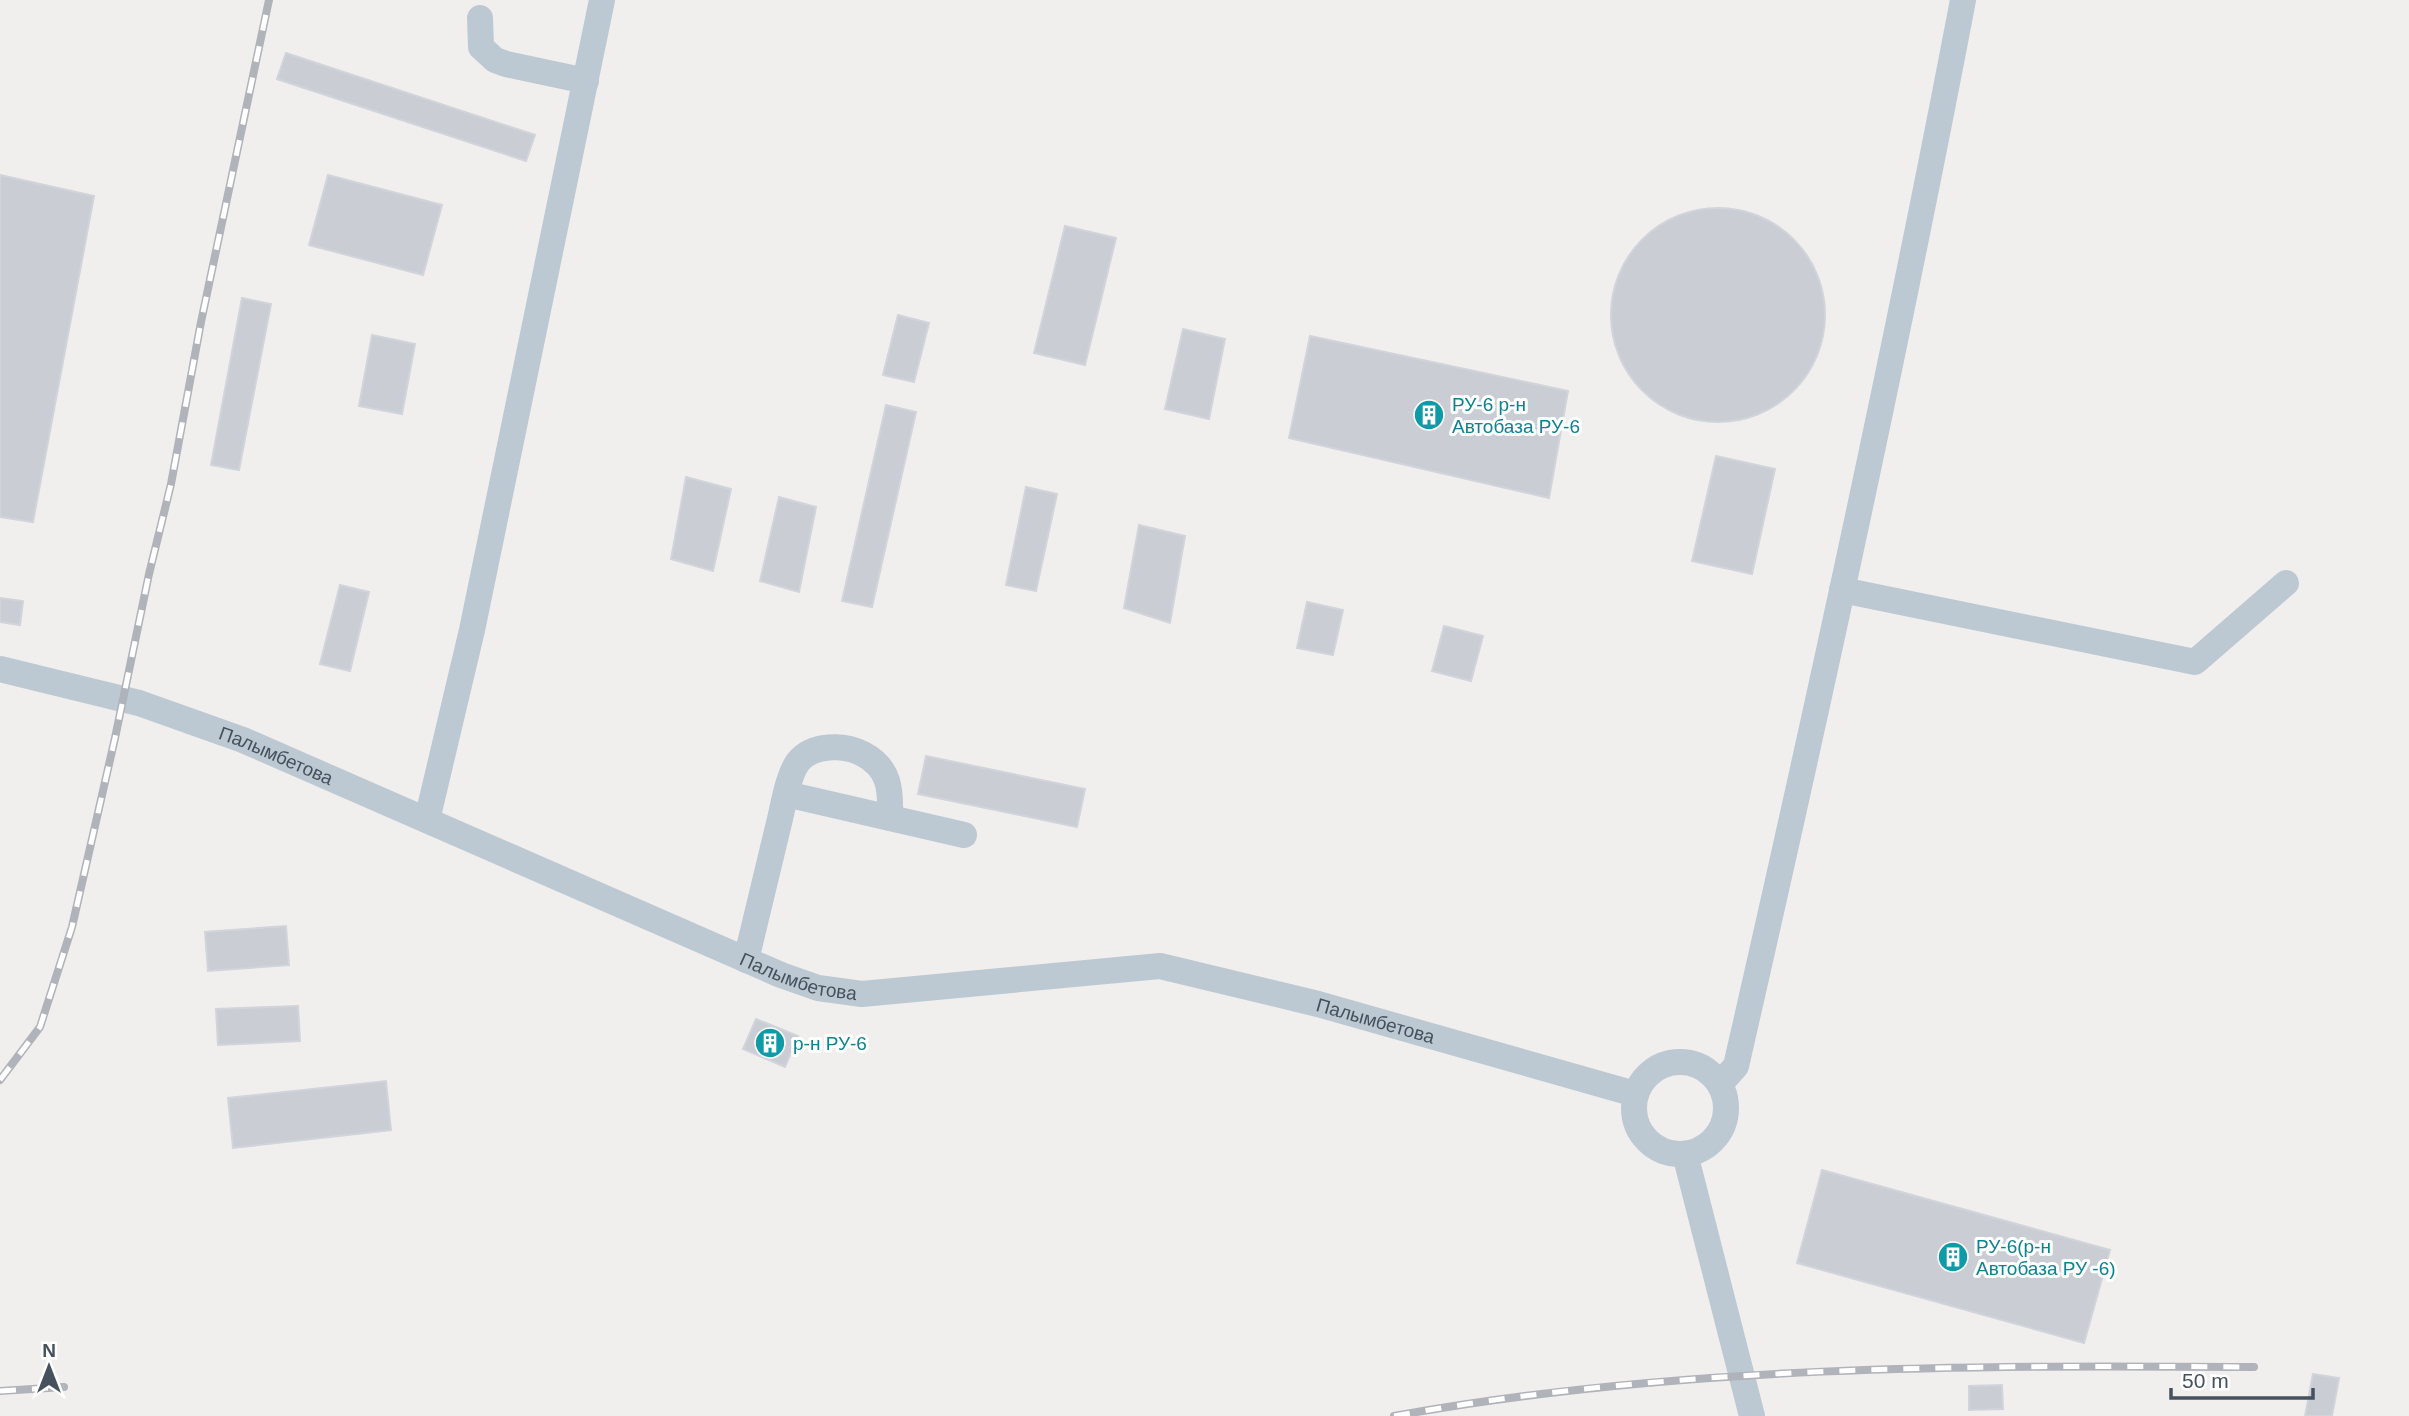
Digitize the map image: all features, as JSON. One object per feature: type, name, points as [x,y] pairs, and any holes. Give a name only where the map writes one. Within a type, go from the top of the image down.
[{"type":"street","points":[[427,820],[472,630],[602,0]]},
{"type":"street","points":[[1720,1084],[1736,1066],[1826,673],[1921,218],[1963,0]]},
{"type":"street","points":[[480,18],[481,47],[495,60],[586,81]]},
{"type":"street","points":[[1842,590],[2195,662],[2286,583]]},
{"type":"street","name":"Палымбетова","points":[[0,669],[139,703],[243,740],[746,960],[818,988],[863,994],[1160,966],[1318,1004],[1635,1094]]},
{"type":"street","points":[[746,960],[786,794],[797,763],[809,752],[825,748],[860,752],[877,763],[886,775],[891,789],[890,818]]},
{"type":"street","points":[[786,794],[964,835]]},
{"type":"street","points":[[1674,1062],[1697,1064],[1710,1072],[1720,1084],[1726,1107],[1721,1129],[1712,1142],[1685,1154],[1669,1154],[1654,1147],[1643,1137],[1634,1117],[1635,1094],[1642,1080],[1653,1070],[1674,1062]]},
{"type":"street","points":[[1685,1154],[1752,1416]]},
{"type":"building","points":[[286,53],[535,135],[526,161],[277,79]]},
{"type":"building","points":[[0,175],[94,196],[33,522],[0,517]]},
{"type":"building","points":[[328,175],[442,205],[423,275],[309,245]]},
{"type":"building","points":[[1718,208],[1759,216],[1794,239],[1817,274],[1825,315],[1817,356],[1794,391],[1759,414],[1718,422],[1677,414],[1642,391],[1619,356],[1611,315],[1619,274],[1642,239],[1677,216]]},
{"type":"building","points":[[1065,226],[1116,238],[1085,365],[1034,353]]},
{"type":"building","points":[[242,298],[271,304],[239,470],[211,465]]},
{"type":"building","points":[[898,315],[929,323],[914,382],[883,375]]},
{"type":"building","points":[[1183,329],[1225,339],[1209,419],[1165,409]]},
{"type":"building","points":[[372,335],[415,344],[402,414],[359,406]]},
{"type":"building","name":"РУ-6 р-н Автобаза РУ-6","points":[[1310,336],[1568,391],[1549,498],[1289,438]]},
{"type":"building","points":[[886,405],[916,412],[872,607],[842,601]]},
{"type":"building","points":[[1716,456],[1775,469],[1752,574],[1692,561]]},
{"type":"building","points":[[686,477],[731,489],[713,571],[671,559]]},
{"type":"building","points":[[1026,487],[1057,494],[1036,591],[1006,585]]},
{"type":"building","points":[[779,497],[816,507],[799,592],[760,581]]},
{"type":"building","points":[[1139,525],[1185,536],[1170,623],[1124,608]]},
{"type":"building","points":[[340,585],[369,592],[350,671],[320,664]]},
{"type":"building","points":[[0,598],[23,601],[20,625],[0,622]]},
{"type":"building","points":[[1307,602],[1343,610],[1333,655],[1297,648]]},
{"type":"building","points":[[1444,626],[1483,636],[1471,681],[1432,671]]},
{"type":"building","points":[[926,756],[1085,789],[1077,827],[918,794]]},
{"type":"building","points":[[286,926],[289,965],[208,971],[205,932]]},
{"type":"building","points":[[298,1006],[300,1041],[218,1045],[216,1009]]},
{"type":"building","name":"р-н РУ-6","points":[[756,1019],[798,1036],[785,1067],[743,1049]]},
{"type":"building","points":[[386,1081],[391,1130],[233,1148],[228,1098]]},
{"type":"building","name":"РУ-6(р-н Автобаза РУ -6)","points":[[1822,1170],[2110,1250],[2084,1343],[1797,1263]]},
{"type":"building","points":[[2313,1374],[2339,1378],[2332,1416],[2305,1416]]},
{"type":"building","points":[[2002,1385],[2003,1409],[1969,1410],[1969,1386]]},
{"type":"railway","points":[[0,1080],[40,1027],[72,927],[171,484],[201,322],[269,0]]},
{"type":"railway","points":[[1394,1416],[1500,1399],[1715,1378],[1930,1368],[2254,1367]]},
{"type":"railway","points":[[0,1391],[64,1387]]},
{"type":"place","name":"РУ-6 р-н Автобаза РУ-6","points":[[1429,415]]},
{"type":"place","name":"р-н РУ-6","points":[[770,1043]]},
{"type":"place","name":"РУ-6(р-н Автобаза РУ -6)","points":[[1953,1257]]}]
